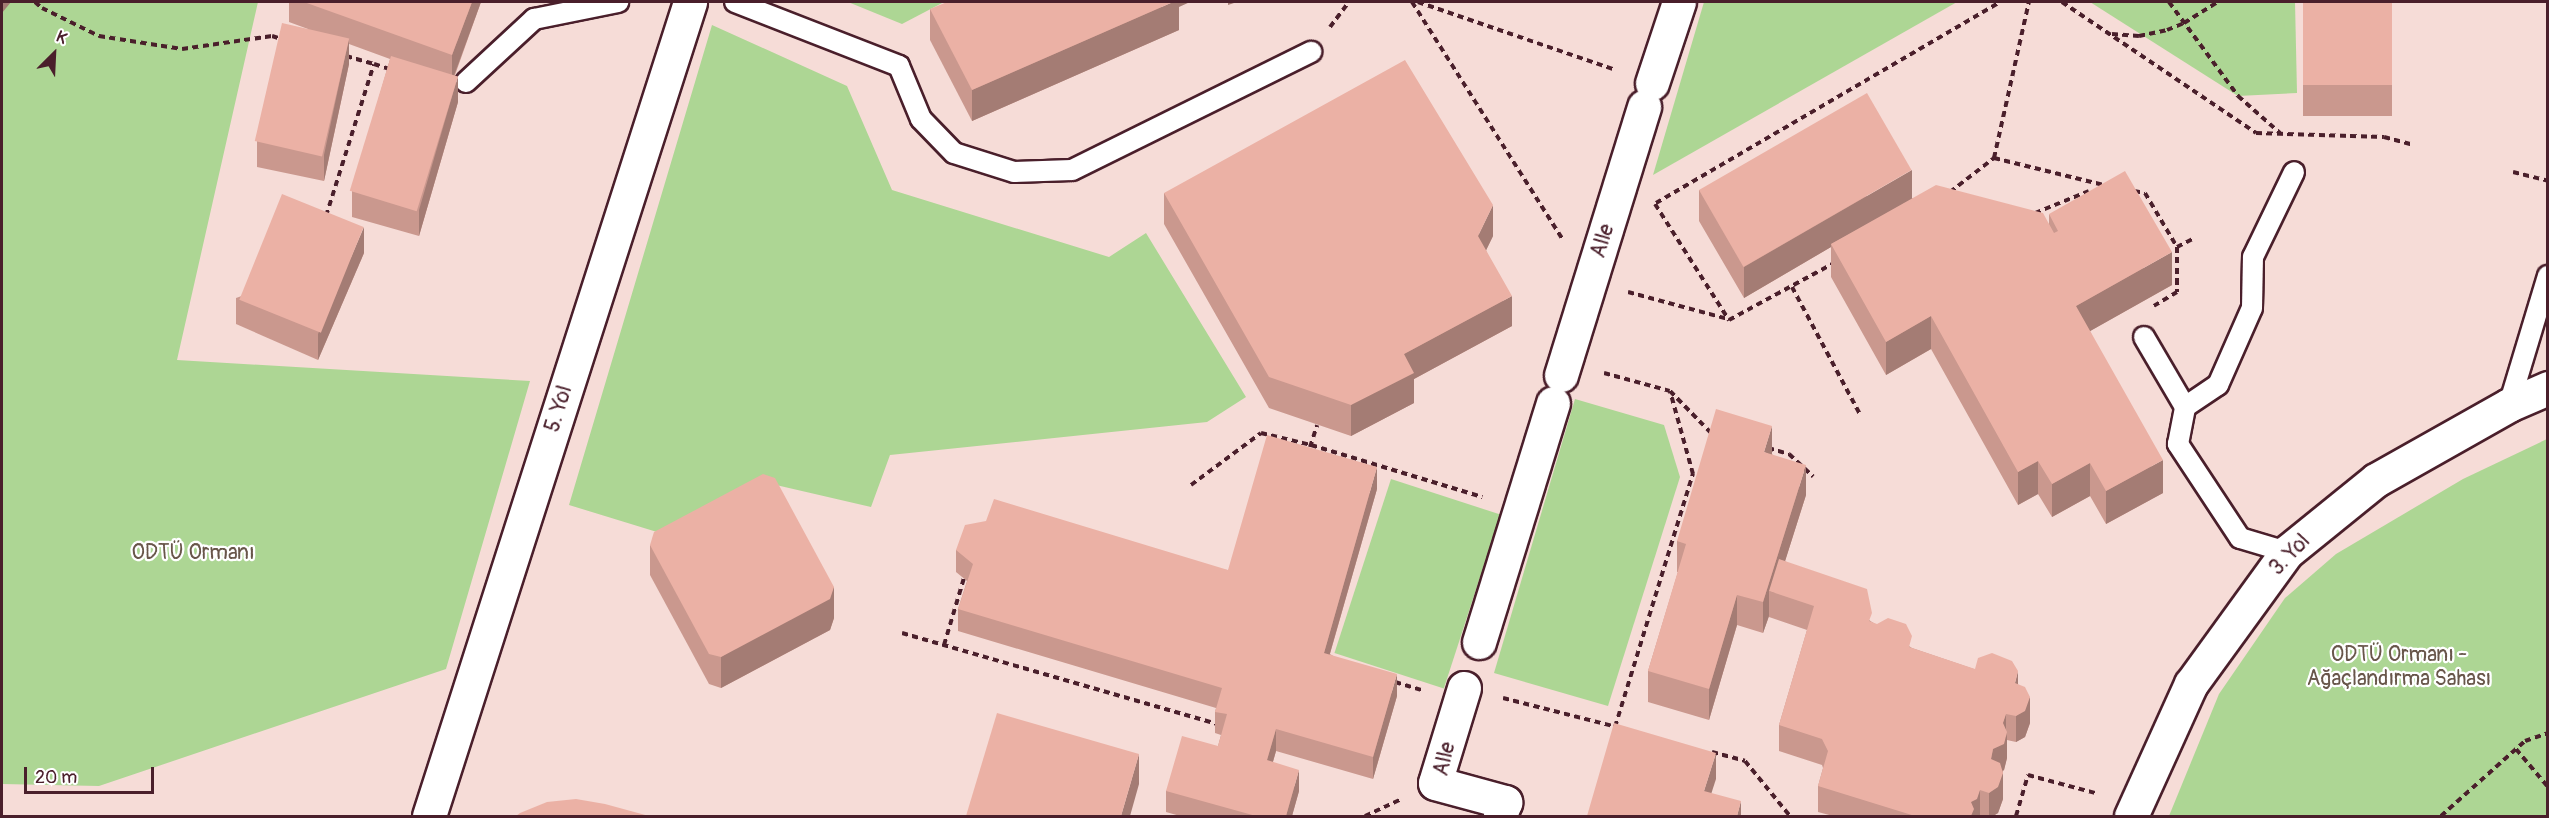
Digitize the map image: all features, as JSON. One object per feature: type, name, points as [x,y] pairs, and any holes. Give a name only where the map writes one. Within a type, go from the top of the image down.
[{"type":"street","name":"5. Yol","points":[[429,816],[690,2]]},
{"type":"street","name":"Alle","points":[[1479,642],[1648,95],[1679,2]]},
{"type":"street","name":"3. Yol","points":[[2134,811],[2191,684],[2287,552],[2376,480],[2509,405],[2547,388]]},
{"type":"street","name":"Alle","points":[[1462,695],[1435,783],[1504,802],[1500,816]]},
{"type":"lane","points":[[466,82],[534,19],[618,2]]},
{"type":"lane","points":[[735,2],[899,66],[921,119],[954,153],[1014,172],[1072,170],[1311,52]]},
{"type":"lane","points":[[2186,407],[2218,386],[2252,308],[2253,257],[2294,172]]},
{"type":"lane","points":[[2509,405],[2547,276]]},
{"type":"lane","points":[[2144,337],[2186,407],[2178,444],[2240,538],[2287,552]]},
{"type":"path","points":[[35,2],[42,8],[99,36],[182,49],[272,36],[294,42]]},
{"type":"path","points":[[1412,2],[1590,282],[1729,320],[1842,258]]},
{"type":"path","points":[[1418,2],[1648,95]]},
{"type":"path","points":[[1606,232],[2000,2]]},
{"type":"path","points":[[1949,193],[1994,158],[2029,2]]},
{"type":"path","points":[[2062,2],[2256,133],[2384,136],[2411,144]]},
{"type":"path","points":[[2169,2],[2238,96],[2282,134]]},
{"type":"path","points":[[2111,34],[2139,36],[2167,30],[2184,23],[2217,2]]},
{"type":"path","points":[[340,55],[396,71]]},
{"type":"path","points":[[323,224],[374,64]]},
{"type":"path","points":[[1994,158],[2115,187]]},
{"type":"path","points":[[2514,172],[2547,182]]},
{"type":"path","points":[[2032,214],[2105,185]]},
{"type":"path","points":[[2125,189],[2145,193],[2177,247],[2177,292],[2150,308],[2152,314]]},
{"type":"path","points":[[1654,204],[1729,320]]},
{"type":"path","points":[[2177,247],[2193,238]]},
{"type":"path","points":[[1792,287],[1861,416]]},
{"type":"path","points":[[1560,381],[1670,391],[1713,434]]},
{"type":"path","points":[[1615,727],[1693,474],[1670,391]]},
{"type":"path","points":[[1308,453],[1317,425]]},
{"type":"path","points":[[1191,485],[1261,433],[1311,445],[1520,509]]},
{"type":"path","points":[[1756,445],[1789,454],[1813,476]]},
{"type":"path","points":[[944,645],[964,579]]},
{"type":"path","points":[[902,633],[1218,724]]},
{"type":"path","points":[[1394,682],[1626,730]]},
{"type":"path","points":[[2441,816],[2525,741],[2547,733]]},
{"type":"path","points":[[2516,749],[2547,787]]},
{"type":"path","points":[[1702,750],[1745,761],[1790,816]]},
{"type":"path","points":[[2016,816],[2028,775],[2134,811]]},
{"type":"shaded area","points":[[2,2],[2547,2],[2547,816],[2,816]]},
{"type":"green space","name":"ODTÜ Ormanı","points":[[2,2],[258,2],[177,360],[530,381],[446,669],[99,786],[2,784]]},
{"type":"green space","points":[[848,2],[944,2],[902,24]]},
{"type":"green space","points":[[1704,2],[1957,2],[1653,175]]},
{"type":"green space","points":[[2090,2],[2295,2],[2297,93],[2238,96]]},
{"type":"green space","points":[[712,25],[847,86],[892,190],[1109,257],[1146,233],[1246,397],[1207,422],[890,455],[871,507],[754,480],[657,532],[569,505]]},
{"type":"green space","points":[[1575,399],[1664,425],[1680,477],[1608,706],[1494,673]]},
{"type":"green space","name":"ODTÜ Ormanı - Ağaçlandırma Sahası","points":[[2547,439],[2547,816],[2169,816],[2219,694],[2285,598],[2336,554],[2463,479]]},
{"type":"green space","points":[[1391,479],[1500,515],[1444,689],[1334,653]]},
{"type":"building","points":[[304,2],[472,2],[452,55]]},
{"type":"building","points":[[947,2],[1173,2],[972,90],[930,9]]},
{"type":"building","points":[[2303,2],[2392,2],[2392,85],[2303,85]]},
{"type":"building","points":[[282,23],[349,39],[322,156],[255,141]]},
{"type":"building","points":[[391,56],[458,76],[417,211],[350,191]]},
{"type":"building","points":[[1405,60],[1493,205],[1478,236],[1512,296],[1404,354],[1414,373],[1351,405],[1269,377],[1164,193]]},
{"type":"building","points":[[1867,93],[1912,170],[1743,267],[1699,190]]},
{"type":"building","points":[[2125,171],[2172,252],[2076,306],[2163,460],[2106,491],[2090,463],[2052,484],[2038,461],[2018,472],[1931,316],[1886,342],[1831,244],[1936,185],[2043,213],[2054,233],[2058,231],[2049,214]]},
{"type":"building","points":[[282,194],[364,227],[321,333],[239,300]]},
{"type":"building","points":[[1716,409],[1772,426],[1764,452],[1806,465],[1763,602],[1737,595],[1709,689],[1648,671],[1686,544],[1677,541]]},
{"type":"building","points":[[1267,435],[1377,467],[1324,653],[1397,674],[1373,757],[1276,729],[1267,760],[1299,770],[1286,816],[1256,816],[1166,791],[1182,736],[1218,746],[1227,714],[1215,712],[1222,688],[958,609],[973,564],[956,550],[965,525],[986,521],[994,499],[1228,570]]},
{"type":"building","points":[[763,474],[775,478],[834,587],[830,599],[721,657],[709,654],[650,545],[654,532]]},
{"type":"building","points":[[1779,559],[1867,589],[1872,613],[1869,621],[1877,624],[1888,618],[1906,624],[1912,636],[1909,647],[1975,669],[1978,658],[1992,653],[2012,661],[2018,671],[2015,683],[2025,687],[2030,697],[2025,711],[2016,716],[2006,714],[2003,723],[2007,732],[2004,744],[1993,749],[1991,759],[2000,763],[2003,773],[1998,787],[1989,793],[1980,790],[1977,799],[1971,802],[1974,809],[1971,816],[1915,816],[1818,786],[1828,751],[1822,739],[1779,725],[1814,606],[1769,591]]},
{"type":"building","points":[[997,713],[1139,754],[1121,816],[966,816]]},
{"type":"building","points":[[1614,723],[1716,753],[1704,791],[1741,801],[1737,816],[1587,816]]},
{"type":"building","points":[[576,799],[649,816],[516,816],[547,802]]}]
